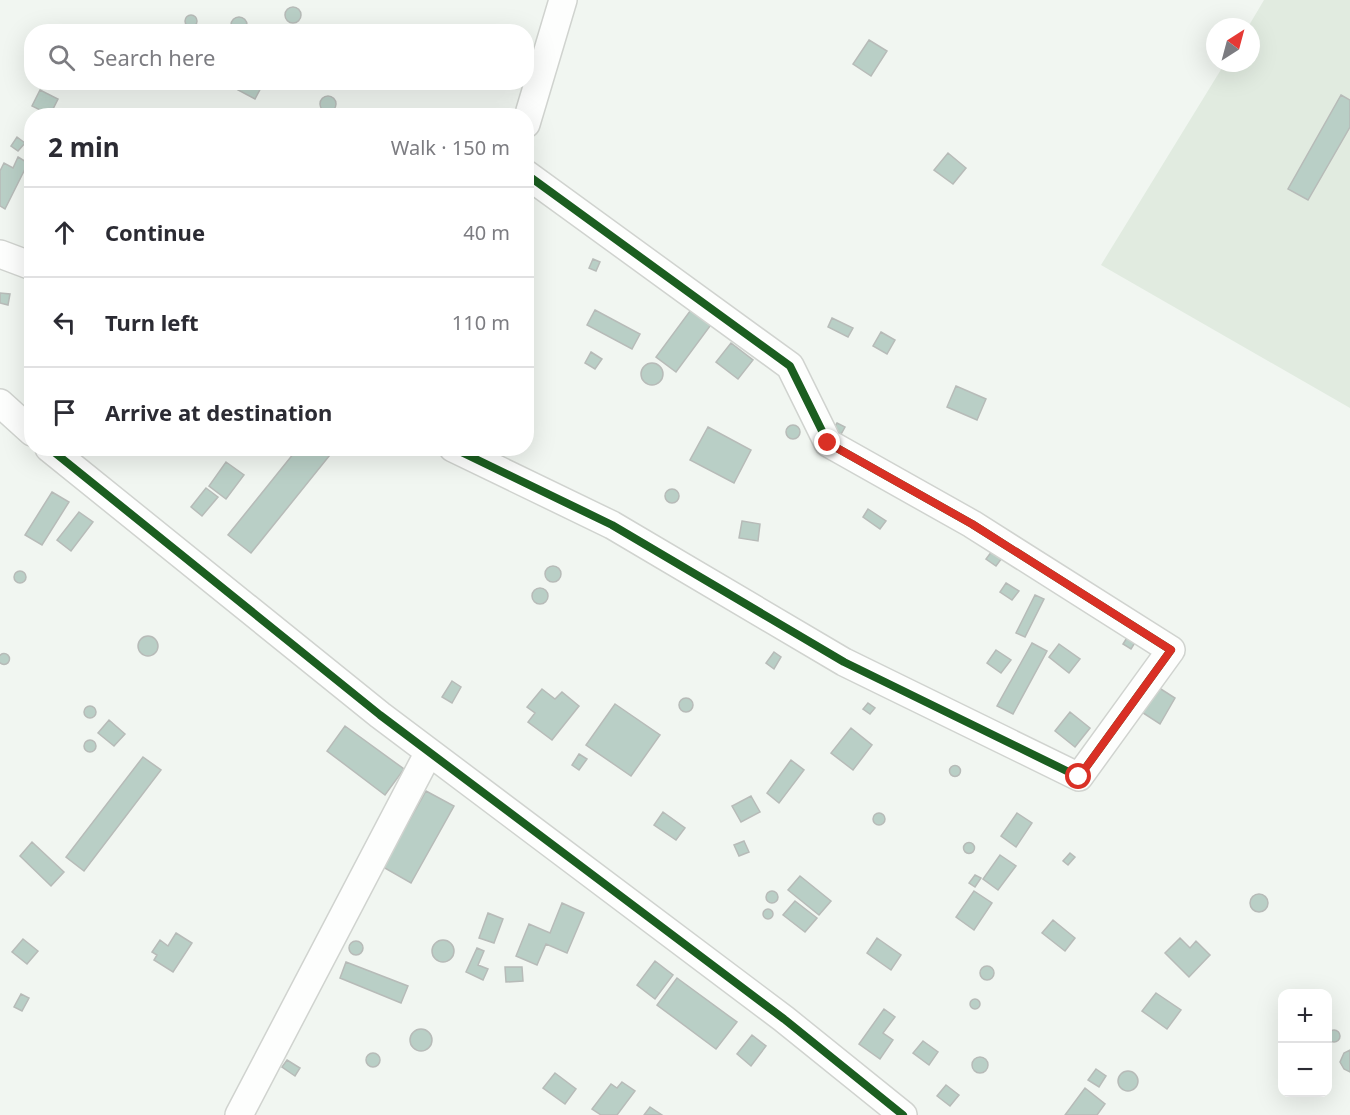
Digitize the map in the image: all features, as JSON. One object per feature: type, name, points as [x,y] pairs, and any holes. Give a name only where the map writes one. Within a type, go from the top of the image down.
[{"type":"street","points":[[531,108],[563,0]]},
{"type":"street","points":[[470,456],[612,525],[844,662],[1079,777],[1171,650],[972,524],[828,443],[790,366],[534,180]]},
{"type":"street","points":[[0,254],[24,263]]},
{"type":"street","points":[[0,403],[24,425]]},
{"type":"street","points":[[59,456],[429,752],[784,1018],[903,1115]]},
{"type":"street","points":[[239,1115],[429,752]]},
{"type":"shaded area","points":[[1264,0],[1350,0],[1350,408],[1101,265],[1219,72],[1260,72],[1260,18],[1253,18]]},
{"type":"building","points":[[293,7],[299,9],[301,15],[299,21],[293,23],[287,21],[285,15],[287,9]]},
{"type":"building","points":[[193,15],[197,19],[197,24],[185,24],[186,16]]},
{"type":"building","points":[[239,17],[245,19],[247,24],[231,24],[233,19]]},
{"type":"building","points":[[869,40],[887,51],[871,76],[853,64]]},
{"type":"building","points":[[40,90],[58,99],[54,108],[32,106]]},
{"type":"building","points":[[238,90],[260,90],[255,99]]},
{"type":"building","points":[[1341,95],[1350,100],[1350,127],[1308,200],[1288,189]]},
{"type":"building","points":[[328,96],[334,98],[335,108],[321,108],[322,98]]},
{"type":"building","points":[[17,137],[24,142],[18,151],[11,146]]},
{"type":"building","points":[[948,153],[966,168],[953,184],[934,170]]},
{"type":"building","points":[[18,157],[24,161],[24,171],[5,209],[0,206],[0,171],[4,163],[13,168]]},
{"type":"building","points":[[593,259],[600,262],[596,271],[589,268]]},
{"type":"building","points":[[0,293],[10,294],[8,305],[0,303]]},
{"type":"building","points":[[696,303],[716,318],[676,372],[656,357]]},
{"type":"building","points":[[595,310],[640,334],[632,349],[587,325]]},
{"type":"building","points":[[832,318],[853,328],[848,337],[828,327]]},
{"type":"building","points":[[881,332],[895,340],[887,354],[873,346]]},
{"type":"building","points":[[731,343],[753,360],[738,379],[716,362]]},
{"type":"building","points":[[591,352],[602,359],[595,369],[585,363]]},
{"type":"building","points":[[648,363],[656,363],[663,370],[663,378],[656,385],[648,385],[641,378],[641,370]]},
{"type":"building","points":[[956,386],[986,399],[977,420],[947,407]]},
{"type":"building","points":[[837,423],[845,427],[840,436],[832,431]]},
{"type":"building","points":[[790,425],[796,425],[800,432],[796,439],[790,439],[786,435],[786,429]]},
{"type":"building","points":[[708,427],[751,450],[734,483],[690,460]]},
{"type":"building","points":[[292,456],[329,456],[251,553],[228,535]]},
{"type":"building","points":[[226,462],[244,475],[226,499],[209,486]]},
{"type":"building","points":[[206,488],[218,497],[202,516],[191,507]]},
{"type":"building","points":[[669,489],[675,489],[679,496],[675,503],[669,503],[665,499],[665,493]]},
{"type":"building","points":[[52,492],[69,502],[42,545],[25,535]]},
{"type":"building","points":[[868,509],[886,521],[880,529],[863,517]]},
{"type":"building","points":[[79,512],[93,522],[71,551],[57,540]]},
{"type":"building","points":[[742,521],[760,524],[758,541],[739,538]]},
{"type":"building","points":[[995,547],[1005,554],[996,566],[986,559]]},
{"type":"building","points":[[553,566],[561,574],[553,582],[545,574]]},
{"type":"building","points":[[22,571],[25,572],[25,582],[18,583],[15,582],[14,575],[15,572]]},
{"type":"building","points":[[1006,583],[1019,591],[1012,600],[1000,592]]},
{"type":"building","points":[[540,588],[548,596],[540,604],[532,596]]},
{"type":"building","points":[[1035,595],[1044,599],[1025,637],[1016,633]]},
{"type":"building","points":[[148,636],[155,639],[158,646],[155,653],[148,656],[141,653],[138,646],[141,639]]},
{"type":"building","points":[[1128,636],[1136,641],[1131,649],[1123,644]]},
{"type":"building","points":[[1032,643],[1047,651],[1013,714],[997,706]]},
{"type":"building","points":[[1059,644],[1080,659],[1069,673],[1049,657]]},
{"type":"building","points":[[996,650],[1011,660],[1001,673],[987,663]]},
{"type":"building","points":[[774,652],[781,657],[774,669],[766,663]]},
{"type":"building","points":[[4,653],[10,659],[8,663],[4,665],[0,663],[0,655]]},
{"type":"building","points":[[452,681],[461,687],[452,703],[442,697]]},
{"type":"building","points":[[1153,684],[1175,698],[1160,724],[1137,709]]},
{"type":"building","points":[[542,689],[555,699],[562,692],[579,706],[552,740],[528,722],[535,713],[527,707]]},
{"type":"building","points":[[683,698],[689,698],[693,705],[689,712],[683,712],[679,708],[679,702]]},
{"type":"building","points":[[868,703],[875,708],[870,714],[863,709]]},
{"type":"building","points":[[615,704],[660,735],[631,776],[586,745]]},
{"type":"building","points":[[92,706],[95,707],[95,717],[88,718],[85,717],[84,710],[85,707]]},
{"type":"building","points":[[1070,712],[1090,728],[1075,747],[1055,731]]},
{"type":"building","points":[[109,720],[125,734],[114,746],[98,733]]},
{"type":"building","points":[[345,726],[404,769],[385,795],[327,751]]},
{"type":"building","points":[[851,728],[872,745],[853,770],[831,753]]},
{"type":"building","points":[[92,740],[95,741],[95,751],[88,752],[85,751],[84,744],[85,741]]},
{"type":"building","points":[[579,754],[587,759],[579,770],[572,765]]},
{"type":"building","points":[[143,757],[161,770],[84,871],[66,857]]},
{"type":"building","points":[[791,760],[804,770],[779,803],[767,793]]},
{"type":"building","points":[[955,765],[961,771],[955,777],[949,771]]},
{"type":"building","points":[[426,791],[454,806],[411,883],[383,867]]},
{"type":"building","points":[[751,796],[760,812],[741,822],[732,806]]},
{"type":"building","points":[[663,812],[685,828],[676,840],[654,825]]},
{"type":"building","points":[[879,813],[885,819],[879,825],[873,819]]},
{"type":"building","points":[[1017,813],[1032,823],[1016,847],[1001,836]]},
{"type":"building","points":[[744,841],[749,852],[739,856],[734,845]]},
{"type":"building","points":[[32,842],[64,872],[51,886],[20,856]]},
{"type":"building","points":[[969,842],[975,848],[969,854],[963,848]]},
{"type":"building","points":[[1070,853],[1075,857],[1068,865],[1063,861]]},
{"type":"building","points":[[1000,855],[1016,866],[998,890],[983,879]]},
{"type":"building","points":[[975,875],[981,878],[975,887],[969,883]]},
{"type":"building","points":[[800,876],[831,901],[819,915],[788,890]]},
{"type":"building","points":[[772,891],[778,897],[772,903],[766,897]]},
{"type":"building","points":[[974,891],[992,903],[974,930],[956,917]]},
{"type":"building","points":[[1255,894],[1263,894],[1268,899],[1266,910],[1255,912],[1250,907],[1250,899]]},
{"type":"building","points":[[795,901],[817,918],[805,932],[783,915]]},
{"type":"building","points":[[562,903],[584,913],[567,953],[546,944],[537,965],[516,956],[529,924],[550,933]]},
{"type":"building","points":[[768,909],[772,910],[772,918],[768,919],[764,918],[763,914],[764,910]]},
{"type":"building","points":[[488,913],[503,919],[494,943],[479,938]]},
{"type":"building","points":[[1053,920],[1075,938],[1065,951],[1042,933]]},
{"type":"building","points":[[176,933],[192,943],[173,972],[154,960],[157,955],[152,952],[160,940],[168,946]]},
{"type":"building","points":[[877,938],[901,955],[891,970],[867,953]]},
{"type":"building","points":[[1180,938],[1190,948],[1196,941],[1210,955],[1189,977],[1165,953]]},
{"type":"building","points":[[23,939],[38,951],[27,964],[12,952]]},
{"type":"building","points":[[443,940],[453,947],[454,951],[447,961],[443,962],[433,955],[432,951],[439,941]]},
{"type":"building","points":[[356,941],[361,943],[363,948],[361,953],[356,955],[351,953],[349,948],[351,943]]},
{"type":"building","points":[[477,948],[484,951],[478,965],[488,969],[483,980],[466,972]]},
{"type":"building","points":[[655,961],[673,975],[655,999],[637,985]]},
{"type":"building","points":[[346,962],[408,986],[401,1003],[340,978]]},
{"type":"building","points":[[987,966],[992,968],[994,973],[992,978],[987,980],[982,978],[980,973],[982,968]]},
{"type":"building","points":[[505,967],[522,967],[523,981],[506,982]]},
{"type":"building","points":[[677,978],[737,1022],[716,1049],[657,1005]]},
{"type":"building","points":[[1156,993],[1181,1010],[1167,1029],[1142,1011]]},
{"type":"building","points":[[21,994],[29,998],[22,1011],[14,1007]]},
{"type":"building","points":[[975,999],[979,1000],[979,1008],[975,1009],[971,1008],[970,1004],[971,1000]]},
{"type":"building","points":[[884,1009],[895,1017],[883,1033],[893,1040],[880,1059],[859,1044]]},
{"type":"building","points":[[421,1029],[431,1036],[432,1040],[425,1050],[421,1051],[411,1044],[410,1040],[417,1030]]},
{"type":"building","points":[[1332,1031],[1338,1032],[1340,1036],[1338,1040],[1332,1041]]},
{"type":"building","points":[[752,1035],[766,1046],[751,1066],[737,1054]]},
{"type":"building","points":[[923,1041],[938,1052],[929,1065],[913,1053]]},
{"type":"building","points":[[1350,1050],[1350,1072],[1344,1069],[1340,1062],[1344,1053]]},
{"type":"building","points":[[373,1053],[378,1055],[380,1060],[378,1065],[373,1067],[368,1065],[366,1060],[368,1055]]},
{"type":"building","points":[[980,1057],[986,1059],[988,1065],[986,1071],[980,1073],[974,1071],[972,1065],[974,1059]]},
{"type":"building","points":[[287,1060],[300,1068],[295,1076],[282,1067]]},
{"type":"building","points":[[1096,1069],[1106,1076],[1099,1087],[1088,1080]]},
{"type":"building","points":[[1128,1071],[1135,1074],[1138,1081],[1135,1088],[1128,1091],[1121,1088],[1118,1081],[1121,1074]]},
{"type":"building","points":[[555,1073],[576,1089],[565,1104],[543,1088]]},
{"type":"building","points":[[622,1082],[635,1091],[617,1115],[601,1115],[592,1109],[611,1084],[617,1088]]},
{"type":"building","points":[[946,1085],[959,1095],[950,1106],[937,1096]]},
{"type":"building","points":[[1085,1088],[1105,1104],[1097,1115],[1065,1115]]},
{"type":"building","points":[[650,1107],[662,1115],[644,1115]]},
{"type":"cycle path","points":[[470,456],[612,525],[844,662],[1079,777],[1171,650],[972,524],[828,443],[790,366],[534,180]]},
{"type":"cycle path","points":[[59,456],[380,715],[784,1019],[903,1115]]},
{"type":"route","points":[[828,443],[972,524],[1171,650],[1079,777]]}]
